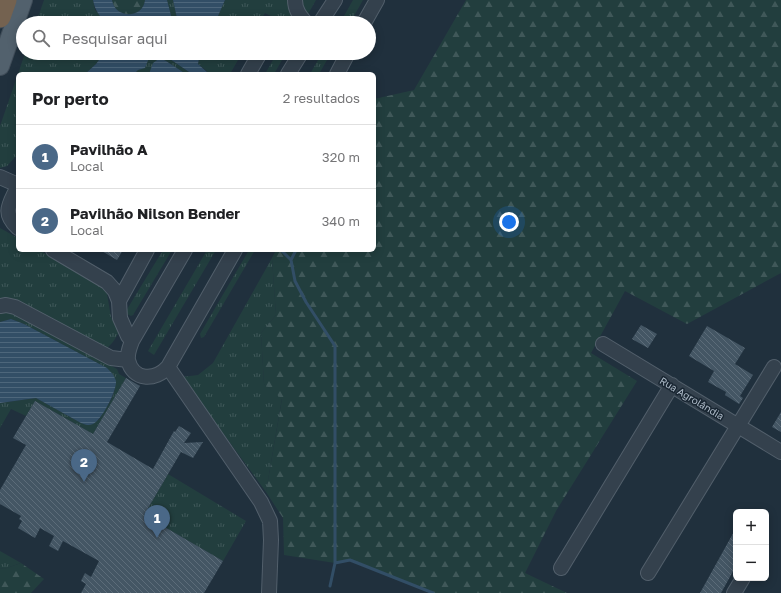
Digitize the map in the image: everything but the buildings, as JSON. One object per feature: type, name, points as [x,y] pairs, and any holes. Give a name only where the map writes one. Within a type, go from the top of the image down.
[{"type":"highway","points":[[0,17],[6,0]]},
{"type":"main road","points":[[17,16],[23,0]]},
{"type":"main road","points":[[0,66],[16,20]]},
{"type":"street","points":[[295,0],[295,7],[300,16]]},
{"type":"street","points":[[325,16],[335,0]]},
{"type":"street","points":[[368,16],[377,0]]},
{"type":"street","points":[[249,72],[256,60]]},
{"type":"street","points":[[289,72],[297,60]]},
{"type":"street","points":[[338,72],[344,60]]},
{"type":"street","points":[[0,177],[16,184]]},
{"type":"street","points":[[16,190],[8,210],[10,221],[16,226]]},
{"type":"street","points":[[56,252],[108,282],[115,291],[119,301],[120,318],[128,336],[132,341]]},
{"type":"street","points":[[119,301],[146,252]]},
{"type":"street","points":[[183,252],[132,341],[128,352],[128,360],[132,368],[137,374],[144,377],[153,377],[162,373],[168,367],[234,252]]},
{"type":"street","points":[[0,306],[6,305],[15,307],[111,358],[128,360]]},
{"type":"street","name":"Rua Agrolândia","points":[[603,344],[781,452]]},
{"type":"street","points":[[168,367],[261,502],[270,521],[271,540],[269,593]]},
{"type":"street","points":[[648,573],[774,367]]},
{"type":"street","points":[[561,568],[672,385]]},
{"type":"street","points":[[734,593],[741,581]]},
{"type":"green space","points":[[44,0],[93,0],[95,10],[101,16],[38,16]]},
{"type":"green space","points":[[112,0],[145,0],[139,11],[129,14],[118,11]]},
{"type":"green space","points":[[167,0],[173,0],[176,16],[171,16]]},
{"type":"green space","points":[[225,0],[316,0],[307,16],[271,16],[265,13],[263,16],[218,16]]},
{"type":"green space","points":[[353,0],[363,0],[354,16],[344,16]]},
{"type":"green space","points":[[466,0],[781,0],[781,273],[687,324],[625,291],[591,353],[637,381],[556,511],[525,573],[567,593],[433,593],[350,560],[335,563],[284,555],[283,518],[266,492],[282,399],[264,384],[261,333],[276,315],[272,258],[275,252],[376,252],[376,99],[414,90]]},
{"type":"green space","points":[[23,60],[99,60],[87,72],[19,72]]},
{"type":"green space","points":[[148,60],[171,60],[189,72],[183,72],[166,61],[150,72],[136,72],[141,69]]},
{"type":"green space","points":[[199,60],[238,60],[231,72],[207,72],[198,64]]},
{"type":"green space","points":[[273,60],[282,60],[275,72],[266,72]]},
{"type":"green space","points":[[318,60],[327,60],[320,72],[311,72]]},
{"type":"green space","points":[[16,80],[16,156],[7,166],[0,168],[0,126]]},
{"type":"green space","points":[[0,228],[16,237],[16,252],[43,252],[106,288],[111,317],[120,329],[118,335],[106,349],[12,300],[0,298]]},
{"type":"green space","points":[[162,252],[171,252],[133,315],[131,316],[127,314],[126,311]]},
{"type":"green space","points":[[206,252],[215,252],[154,355],[148,351]]},
{"type":"green space","points":[[248,252],[254,252],[204,337],[201,338],[200,334]]},
{"type":"green space","points":[[272,258],[276,315],[261,333],[264,384],[282,398],[266,492],[182,377],[198,375],[213,363]]},
{"type":"green space","points":[[0,312],[11,312],[117,369],[119,374],[126,378],[93,434],[35,401],[26,416],[11,409],[0,428],[0,403],[36,398],[81,423],[99,420],[114,394],[115,388],[115,381],[107,368],[24,324],[11,319],[0,322]]},
{"type":"green space","points":[[168,474],[246,521],[223,561],[144,515]]},
{"type":"green space","points":[[0,551],[21,563],[4,569],[0,568]]},
{"type":"green space","points":[[21,563],[44,579],[31,593],[0,593],[0,568],[4,569]]},
{"type":"water","points":[[93,0],[112,0],[118,11],[129,14],[139,11],[145,0],[167,0],[171,16],[100,16]]},
{"type":"water","points":[[173,0],[225,0],[218,16],[176,16]]},
{"type":"water","points":[[99,60],[148,60],[145,68],[136,72],[87,72]]},
{"type":"water","points":[[157,60],[164,60],[183,72],[150,72],[153,63]]},
{"type":"water","points":[[171,60],[199,60],[198,64],[207,72],[189,72]]},
{"type":"water","points":[[11,319],[24,324],[107,368],[111,372],[116,381],[116,385],[108,404],[97,421],[90,425],[83,424],[36,398],[0,403],[0,322]]},
{"type":"waterway","points":[[283,252],[291,260],[295,281],[306,302],[335,346],[335,563],[330,586]]},
{"type":"waterway","points":[[291,260],[295,252]]},
{"type":"waterway","points":[[335,563],[350,560],[433,593]]},
{"type":"place","name":"Pavilhão Nilson Bender","points":[[84,482]]},
{"type":"place","name":"Pavilhão A","points":[[157,538]]}]
